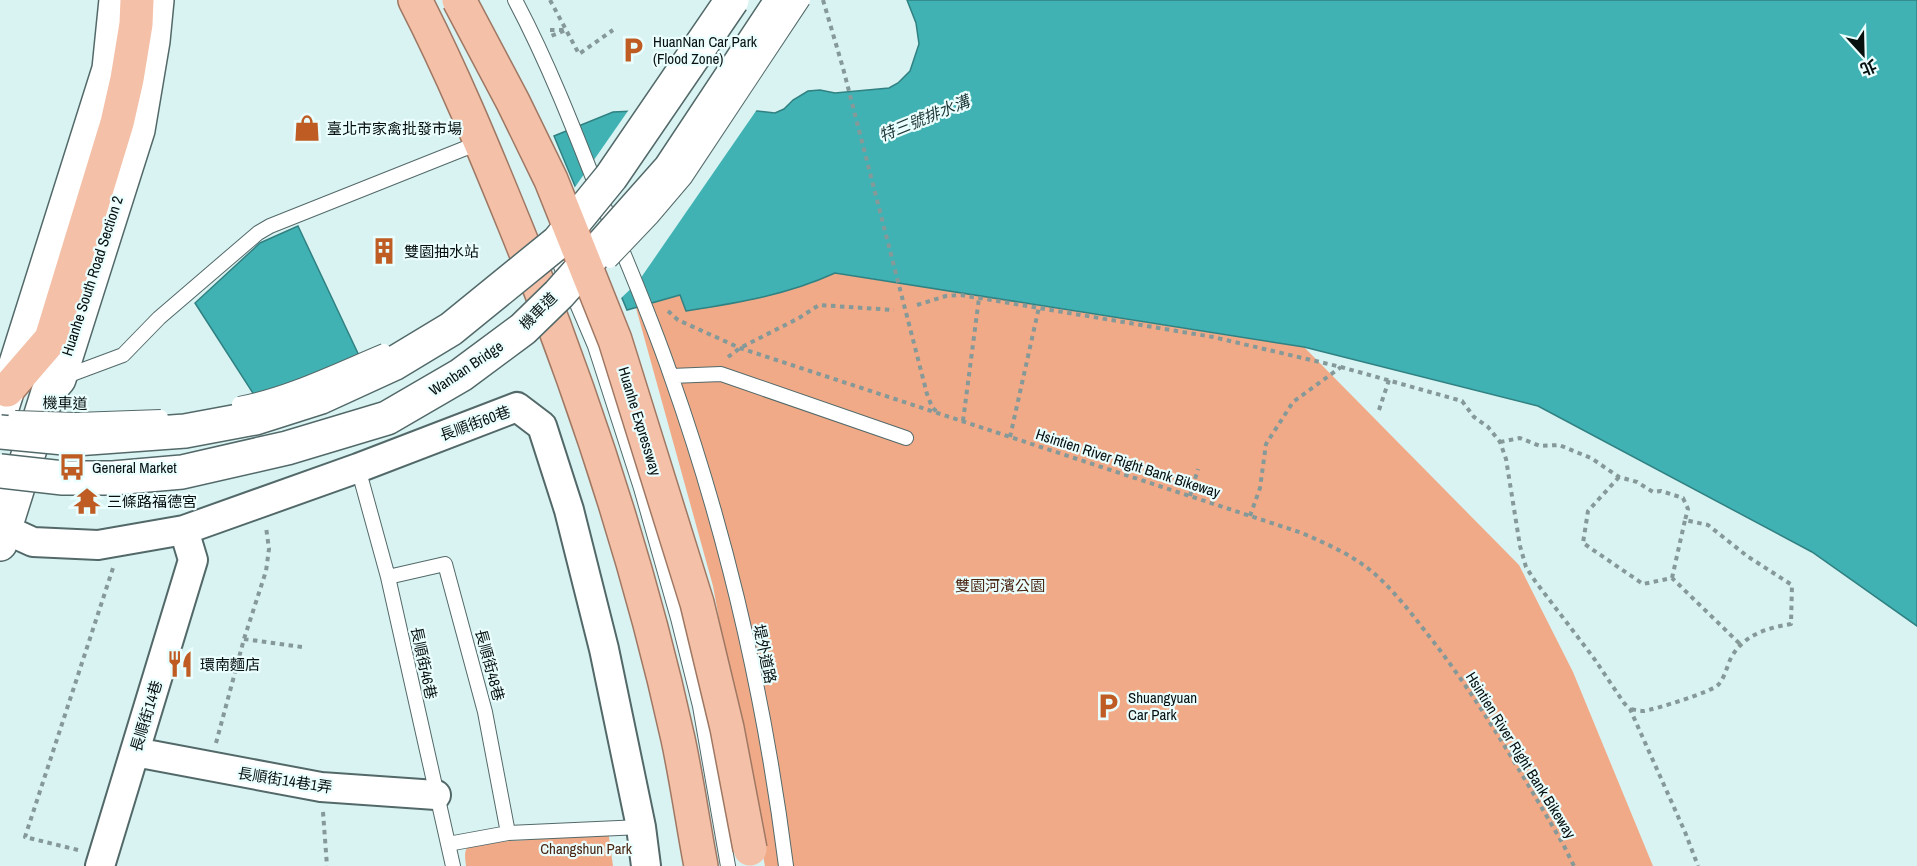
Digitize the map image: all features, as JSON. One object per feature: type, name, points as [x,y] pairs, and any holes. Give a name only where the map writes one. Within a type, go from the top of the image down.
[{"type":"highway","points":[[2,403],[51,339],[117,123],[129,68],[136,24],[137,0]]},
{"type":"highway","points":[[415,0],[481,142],[529,260],[568,359],[610,485],[645,605],[678,741],[701,866]]},
{"type":"highway","points":[[447,0],[513,102]]},
{"type":"highway","name":"Huanhe Expressway","points":[[459,0],[552,180],[615,340],[697,603],[727,728],[753,866]]},
{"type":"street","points":[[2,403],[109,69],[116,0]]},
{"type":"street","name":"Huanhe South Road Section 2","points":[[2,533],[138,130],[153,41],[157,0]]},
{"type":"street","points":[[0,432],[75,439],[185,431],[255,418],[321,397],[393,364],[451,329],[558,243],[611,177],[732,0]]},
{"type":"street","name":"Wanban Bridge","points":[[0,471],[63,478],[113,478],[182,472],[287,448],[387,418],[460,375],[523,328],[559,294],[670,169],[782,0]]},
{"type":"street","points":[[2,403],[53,386]]},
{"type":"street","name":"長順街60巷","points":[[2,533],[33,542],[98,545],[184,530],[358,468],[518,407],[542,426],[569,510],[604,649],[641,827],[646,866]]},
{"type":"street","name":"長順街14巷","points":[[101,861],[193,560],[184,530]]},
{"type":"street","name":"長順街14巷1弄","points":[[135,752],[210,768],[321,787],[436,795]]},
{"type":"lane","name":"堤外道路","points":[[515,0],[531,31],[575,133],[652,324],[696,452],[734,584],[776,784],[786,866]]},
{"type":"lane","points":[[718,0],[612,154],[546,235],[529,260],[595,346],[641,488],[675,607],[700,706],[728,866]]},
{"type":"lane","name":"機車道","points":[[540,333],[651,218],[685,178],[802,0]]},
{"type":"lane","points":[[53,386],[123,355],[159,318],[258,233],[270,226],[481,142]]},
{"type":"lane","points":[[230,406],[251,402],[315,380],[396,344]]},
{"type":"lane","points":[[671,376],[721,374],[906,438]]},
{"type":"lane","points":[[0,479],[37,487],[177,485],[282,462],[390,428],[466,388]]},
{"type":"lane","name":"機車道","points":[[2,403],[76,420],[178,416]]},
{"type":"lane","name":"長順街46巷","points":[[358,468],[388,578],[453,866]]},
{"type":"lane","name":"長順街48巷","points":[[388,578],[445,564],[485,712],[508,832]]},
{"type":"lane","points":[[448,844],[508,832],[641,827]]},
{"type":"path","points":[[550,0],[579,54],[613,30]]},
{"type":"path","points":[[824,0],[927,394],[932,407],[938,413]]},
{"type":"path","points":[[917,305],[946,296],[961,295],[1213,337],[1341,367],[1462,401],[1474,417],[1488,427],[1500,442],[1506,459],[1520,546],[1526,567],[1630,709],[1698,866]]},
{"type":"path","points":[[963,421],[978,298]]},
{"type":"path","points":[[721,374],[729,356],[740,348],[799,318],[819,305],[894,309]]},
{"type":"path","points":[[1010,437],[1039,307]]},
{"type":"path","name":"Hsintien River Right Bank Bikeway","points":[[666,309],[678,320],[740,348],[1302,533],[1343,551],[1376,575],[1404,604],[1487,716],[1574,866]]},
{"type":"path","points":[[1250,516],[1260,488],[1266,444],[1293,402],[1341,367]]},
{"type":"path","points":[[1380,410],[1389,380]]},
{"type":"path","points":[[1500,442],[1520,438],[1540,446],[1559,445],[1591,458],[1619,477],[1637,482],[1653,492],[1661,491],[1683,498],[1688,509],[1672,578]]},
{"type":"path","points":[[1190,496],[1198,469]]},
{"type":"path","points":[[1619,477],[1588,511],[1583,543],[1643,584],[1672,578]]},
{"type":"path","points":[[210,768],[244,639],[266,571],[269,549],[262,503]]},
{"type":"path","points":[[1630,709],[1646,711],[1709,691],[1719,684],[1731,657],[1741,645],[1769,627],[1791,624],[1792,585],[1747,556],[1708,525],[1684,520]]},
{"type":"path","points":[[101,861],[25,837],[122,542]]},
{"type":"path","points":[[1672,578],[1741,645]]},
{"type":"path","points":[[244,639],[302,647]]},
{"type":"path","points":[[321,787],[327,866]]},
{"type":"green space","name":"雙園河濱公園","points":[[834,273],[1304,347],[1519,565],[1573,672],[1653,866],[765,866],[713,586],[636,308],[680,295],[810,284]]},
{"type":"green space","name":"Changshun Park","points":[[608,830],[613,866],[466,866],[466,850],[472,843],[528,840],[528,834]]},
{"type":"water","name":"特三號排水溝","points":[[907,0],[1917,0],[1917,626],[1812,552],[1538,406],[1304,347],[835,273],[780,293],[724,305],[686,311],[680,295],[627,310],[554,136],[613,112],[720,107],[775,113],[808,91],[820,90],[835,93],[889,88],[910,71],[919,44],[916,23]]},
{"type":"water","points":[[298,226],[363,364],[258,401],[195,303],[260,243]]},
{"type":"pier","points":[[720,104],[758,108],[638,282],[619,300],[573,190],[630,108]]},
{"type":"place","name":"HuanNan Car Park (Flood Zone)","points":[[633,50]]},
{"type":"place","name":"臺北市家禽批發市場","points":[[307,128]]},
{"type":"place","name":"雙園抽水站","points":[[384,251]]},
{"type":"place","name":"General Market","points":[[72,467]]},
{"type":"place","name":"三條路福德宮","points":[[87,501]]},
{"type":"place","name":"環南麵店","points":[[180,664]]},
{"type":"place","name":"Shuangyuan Car Park","points":[[1108,706]]}]
